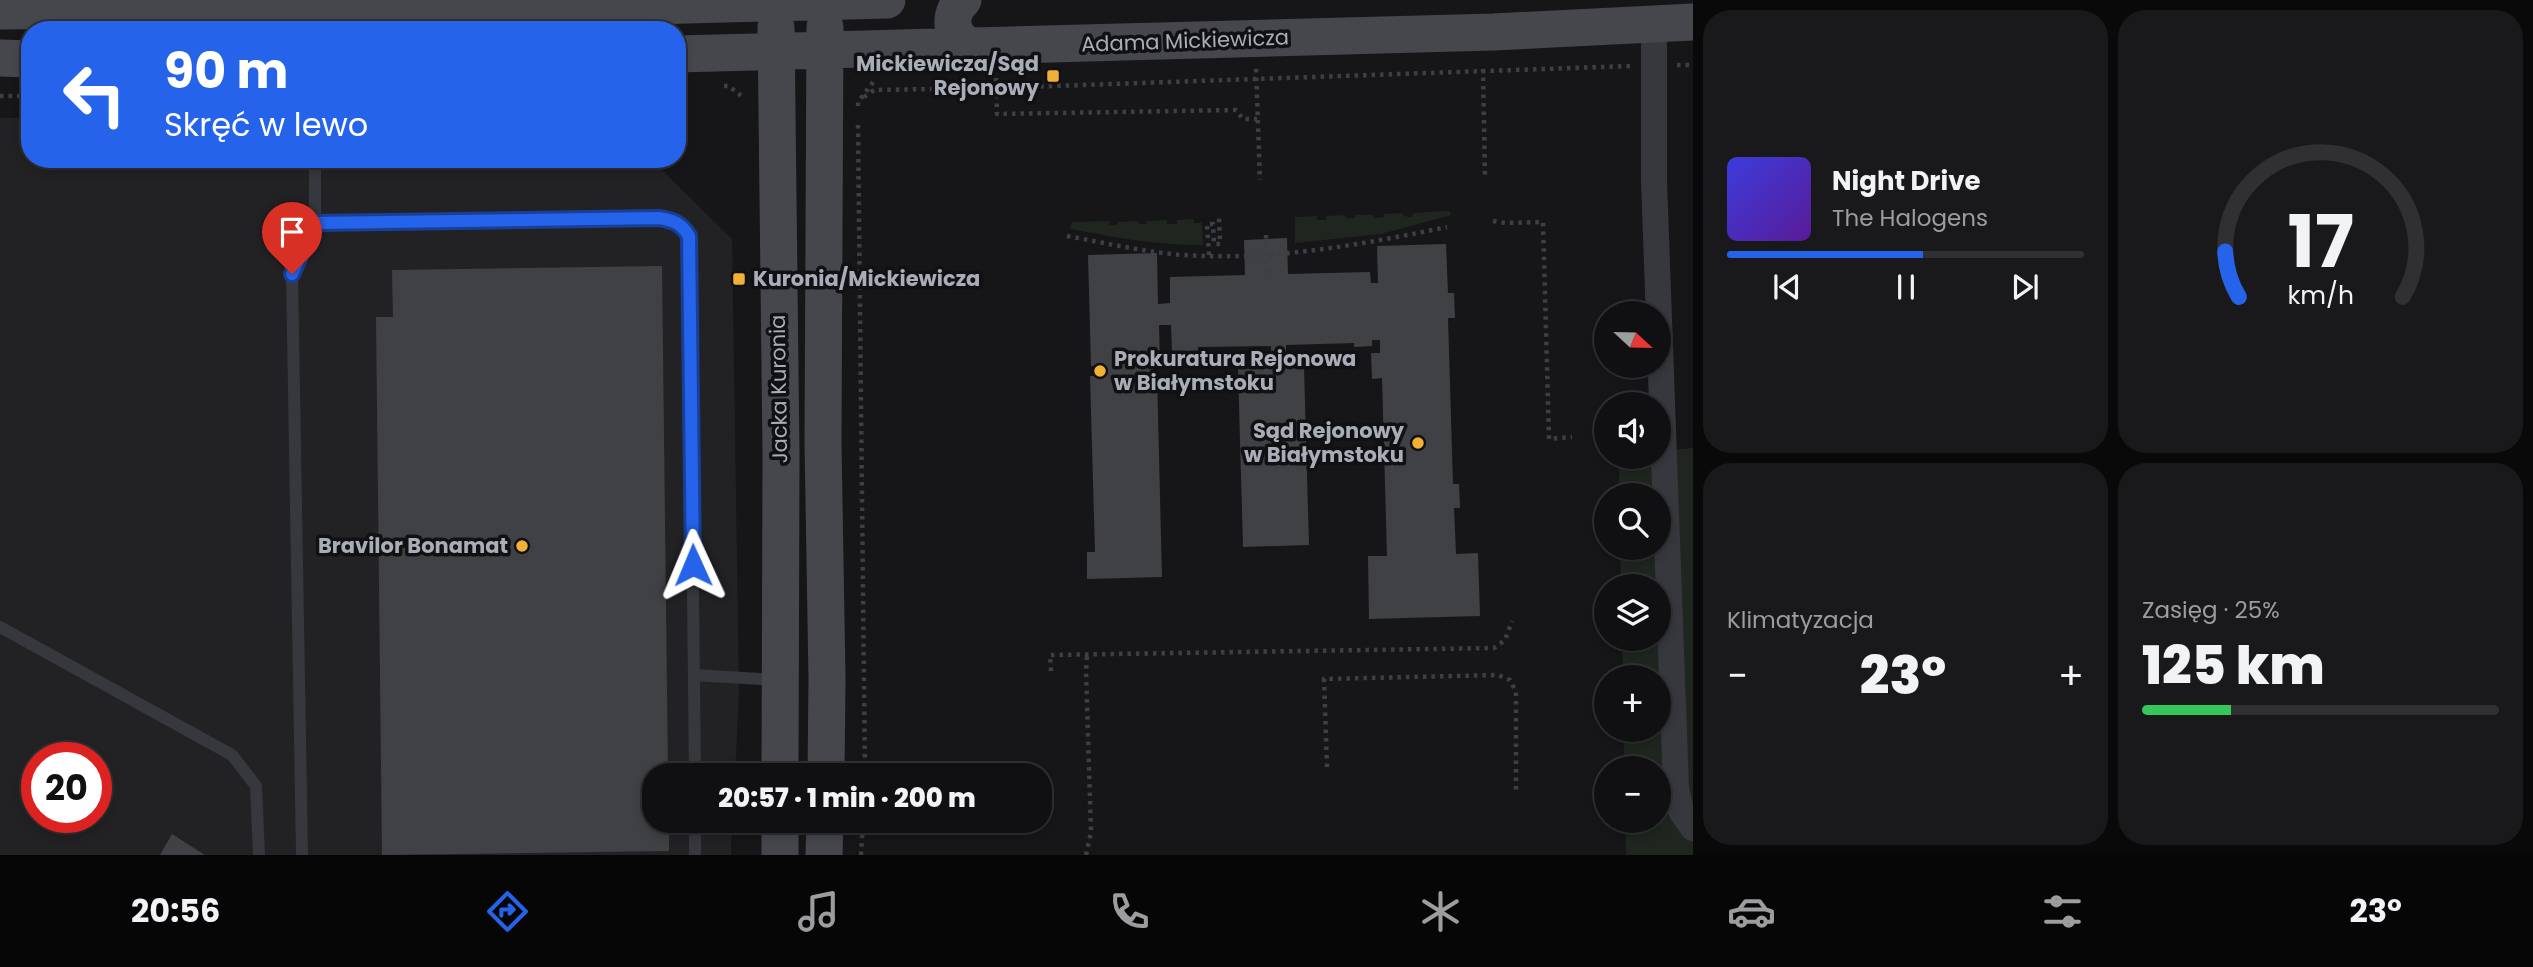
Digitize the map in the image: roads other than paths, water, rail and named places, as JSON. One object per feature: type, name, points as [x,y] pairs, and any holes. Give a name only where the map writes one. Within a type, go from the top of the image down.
[{"type":"street","name":"Jacka Kuronia","points":[[826,0],[822,442],[826,763]]},
{"type":"street","points":[[0,11],[887,0]]},
{"type":"street","points":[[963,0],[955,8],[952,24],[959,39],[973,47]]},
{"type":"street","name":"Jacka Kuronia","points":[[776,1],[781,454],[780,763]]},
{"type":"street","points":[[1657,12],[1654,181],[1676,788],[1681,811],[1693,828]]},
{"type":"street","name":"Adama Mickiewicza","points":[[686,54],[1480,33],[1657,12],[1693,22]]},
{"type":"street","points":[[0,58],[21,59]]},
{"type":"street","points":[[781,680],[827,679]]},
{"type":"street","points":[[780,833],[780,855]]},
{"type":"street","points":[[824,855],[825,833]]},
{"type":"lane","points":[[302,855],[292,274],[315,223],[315,168]]},
{"type":"lane","points":[[315,223],[658,218],[672,220],[683,226],[689,236],[695,763]]},
{"type":"lane","points":[[0,627],[232,755],[256,786],[258,855]]},
{"type":"lane","points":[[695,675],[781,680]]},
{"type":"lane","points":[[695,833],[695,855]]},
{"type":"place","name":"Mickiewicza/Sąd Rejonowy","points":[[1053,76]]},
{"type":"place","name":"Kuronia/Mickiewicza","points":[[739,279]]},
{"type":"place","name":"Prokuratura Rejonowa w Białymstoku","points":[[1100,371]]},
{"type":"place","name":"Sąd Rejonowy w Białymstoku","points":[[1418,443]]},
{"type":"place","name":"Bravilor Bonamat","points":[[522,546]]}]
